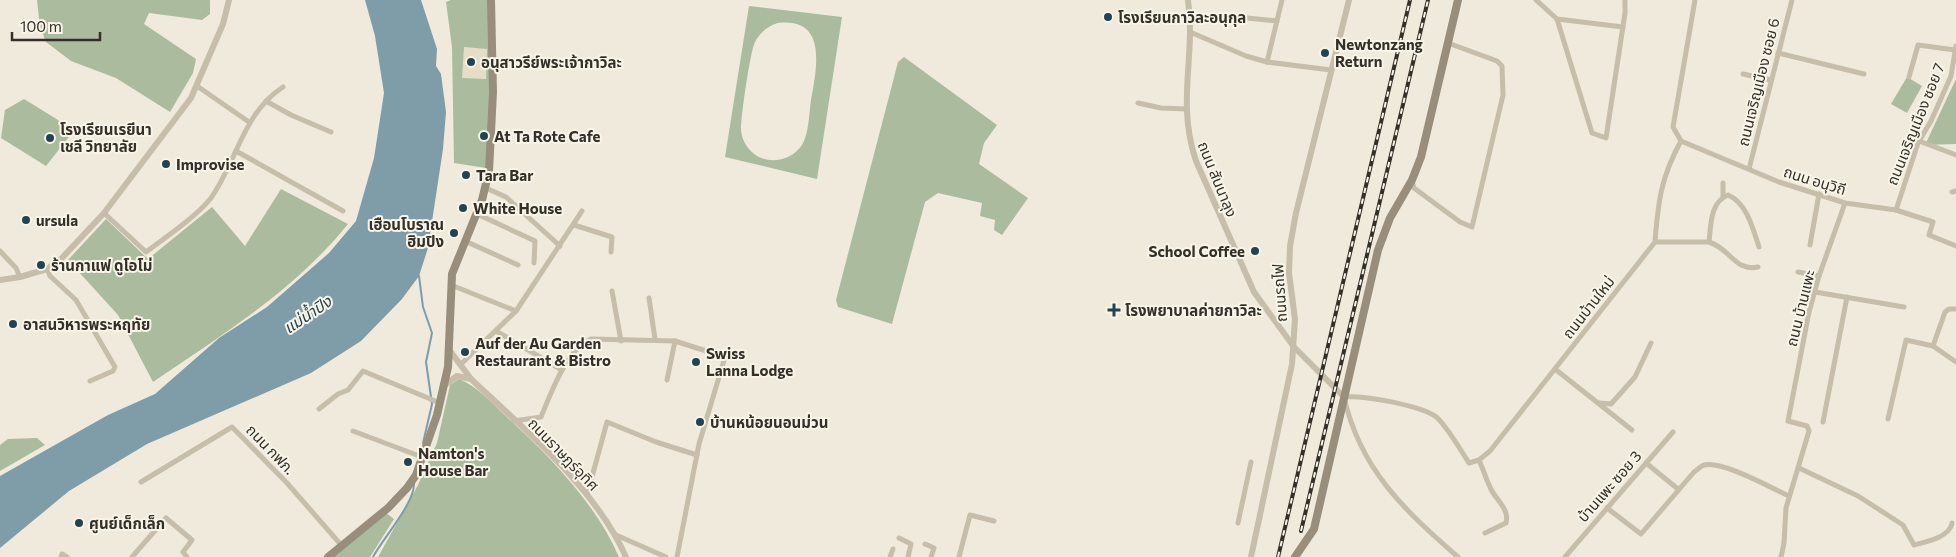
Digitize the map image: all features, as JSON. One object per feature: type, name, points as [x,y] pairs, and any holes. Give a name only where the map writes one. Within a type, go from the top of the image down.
[{"type":"main road","points":[[328,557],[388,508],[408,488],[416,475],[445,385],[450,351],[451,285],[456,263],[486,188],[491,154],[493,92],[491,0]]},
{"type":"main road","points":[[1295,557],[1314,528],[1378,250],[1390,218],[1412,180],[1424,146],[1458,0]]},
{"type":"street","points":[[0,280],[20,277],[47,269],[61,259],[104,213],[157,146],[191,98],[223,24],[229,0]]},
{"type":"street","name":"ถนน สันนาลุง","points":[[1188,0],[1190,32],[1186,109],[1190,144],[1196,161],[1242,270],[1254,292],[1294,347],[1344,397]]},
{"type":"street","points":[[1267,62],[1282,0]]},
{"type":"street","name":"ถนนรถไฟ","points":[[1251,557],[1294,347],[1295,319],[1289,273],[1290,246],[1296,212],[1349,0]]},
{"type":"street","points":[[1536,0],[1557,19],[1592,134],[1597,137],[1606,138],[1623,27],[1625,0]]},
{"type":"street","points":[[1695,0],[1673,127],[1680,141],[1660,191],[1656,210],[1655,242],[1709,242],[1727,251],[1740,265],[1750,269],[1758,267]]},
{"type":"street","name":"ถนนเจริญเมือง ซอย 6","points":[[1749,170],[1792,0]]},
{"type":"street","points":[[1247,18],[1277,20]]},
{"type":"street","points":[[1557,19],[1623,27]]},
{"type":"street","points":[[1190,32],[1221,46],[1267,62],[1331,70]]},
{"type":"street","points":[[1412,180],[1414,188],[1460,222],[1472,227],[1503,95],[1502,66],[1497,61],[1448,42]]},
{"type":"street","points":[[1909,77],[1918,46],[1955,50]]},
{"type":"street","name":"ถนนเจริญเมือง ซอย 7","points":[[1896,210],[1919,142],[1953,75],[1956,46]]},
{"type":"street","points":[[1778,53],[1864,74]]},
{"type":"street","points":[[1743,74],[1771,80]]},
{"type":"street","points":[[197,86],[248,122]]},
{"type":"street","points":[[104,213],[146,252],[210,199],[236,151],[248,122],[266,101],[283,87]]},
{"type":"street","points":[[266,101],[291,115],[332,132]]},
{"type":"street","points":[[1138,104],[1161,108],[1186,109]]},
{"type":"street","name":"ถนน อนุวิถี","points":[[1680,141],[1779,182],[1845,203],[1896,210],[1933,222],[1929,235],[1956,246]]},
{"type":"street","points":[[1919,142],[1956,155]]},
{"type":"street","points":[[236,151],[344,211]]},
{"type":"street","points":[[1722,183],[1723,197]]},
{"type":"street","points":[[486,188],[506,197],[560,246]]},
{"type":"street","points":[[1810,245],[1818,194]]},
{"type":"street","points":[[1709,242],[1714,209],[1723,197],[1728,195],[1735,198],[1751,221],[1758,247]]},
{"type":"street","name":"ถนน บ้านแพะ","points":[[1799,468],[1809,431],[1807,426],[1788,421],[1819,276],[1845,203]]},
{"type":"street","points":[[460,365],[516,311],[582,211]]},
{"type":"street","points":[[477,214],[535,241],[534,264]]},
{"type":"street","points":[[574,225],[612,237],[611,252]]},
{"type":"street","points":[[465,241],[518,265]]},
{"type":"street","name":"ถนนบ้านใหม่","points":[[1480,460],[1490,451],[1655,242]]},
{"type":"street","points":[[0,251],[16,268],[20,277]]},
{"type":"street","points":[[47,269],[50,276],[76,300],[114,365],[113,371],[90,380]]},
{"type":"street","points":[[1798,272],[1819,276]]},
{"type":"street","points":[[451,285],[516,311]]},
{"type":"street","points":[[612,291],[621,341]]},
{"type":"street","points":[[1815,292],[1904,308]]},
{"type":"street","points":[[1823,422],[1847,297]]},
{"type":"street","points":[[649,298],[655,339]]},
{"type":"street","points":[[1933,346],[1945,312],[1949,309],[1956,309]]},
{"type":"street","points":[[496,331],[562,370]]},
{"type":"street","points":[[514,421],[541,417],[562,370],[586,341],[591,339],[621,341],[655,339],[675,341],[725,356],[697,455],[677,557]]},
{"type":"street","points":[[1888,419],[1906,340],[1933,346],[1956,362]]},
{"type":"street","points":[[667,380],[675,341]]},
{"type":"street","points":[[1598,403],[1611,404],[1631,383],[1651,343]]},
{"type":"street","name":"ถนนราษฎร์อุทิศ","points":[[450,351],[471,379],[577,483],[616,535],[626,557]]},
{"type":"street","points":[[1554,369],[1632,430]]},
{"type":"street","points":[[319,409],[338,394],[348,390],[363,371],[439,403]]},
{"type":"street","points":[[445,385],[457,376],[471,379]]},
{"type":"street","points":[[1458,557],[1415,520],[1379,478],[1353,432],[1344,397],[1355,396],[1389,402],[1436,417],[1469,463],[1480,460],[1490,489],[1506,509],[1508,518],[1506,523],[1485,534]]},
{"type":"street","points":[[587,495],[607,422],[656,442],[697,455]]},
{"type":"street","name":"ถนน กฟภ.","points":[[141,482],[232,427],[287,484],[342,546]]},
{"type":"street","points":[[353,431],[422,457]]},
{"type":"street","name":"บ้านแพะ ซอย 3","points":[[1565,557],[1672,432]]},
{"type":"street","points":[[1238,522],[1251,462]]},
{"type":"street","points":[[1646,463],[1678,489]]},
{"type":"street","points":[[1607,508],[1641,534],[1678,489],[1694,472],[1704,465],[1715,465],[1790,496]]},
{"type":"street","points":[[1781,557],[1790,496],[1799,468],[1858,496],[1903,525],[1916,545],[1946,534],[1951,528],[1952,523]]},
{"type":"street","points":[[958,557],[970,515],[994,521]]},
{"type":"street","points":[[132,557],[166,518],[192,540],[183,552],[187,557]]},
{"type":"street","points":[[616,535],[666,557]]},
{"type":"street","points":[[900,538],[911,544],[908,557]]},
{"type":"street","points":[[925,544],[934,548],[931,557]]},
{"type":"street","points":[[890,557],[893,549]]},
{"type":"street","points":[[61,557],[62,554],[67,557]]},
{"type":"green space","points":[[37,0],[210,0],[210,14],[202,20],[149,13],[144,24],[196,59],[193,73],[170,112],[116,78],[71,61],[46,42],[40,27]]},
{"type":"green space","points":[[451,0],[489,0],[490,105],[486,168],[454,163],[452,47],[446,2]]},
{"type":"green space","points":[[749,6],[842,17],[817,179],[725,157]],"holes":[[[778,23],[794,23],[805,28],[812,37],[816,48],[815,75],[807,129],[802,145],[791,156],[784,159],[769,160],[762,158],[749,149],[744,142],[742,134],[742,111],[748,70],[755,42],[762,32]]]},
{"type":"green space","points":[[904,57],[997,125],[984,143],[979,164],[1028,198],[1002,235],[994,230],[995,220],[980,216],[982,203],[938,193],[925,202],[892,324],[838,307],[836,300],[898,62]]},
{"type":"green space","points":[[1907,77],[1922,86],[1907,113],[1891,104]]},
{"type":"green space","points":[[1955,81],[1956,144],[1925,145]]},
{"type":"green space","points":[[24,99],[58,120],[72,133],[46,166],[1,138],[5,110]]},
{"type":"green space","points":[[281,189],[348,224],[305,270],[281,291],[231,329],[153,382],[118,315],[68,260],[106,219],[148,259],[212,207],[245,246]]},
{"type":"green space","points":[[459,379],[472,386],[484,396],[555,464],[584,499],[609,537],[619,557],[378,557],[418,485],[437,443],[450,385]]},
{"type":"green space","points":[[37,438],[45,445],[0,471],[0,445],[8,439]]},
{"type":"green space","points":[[386,513],[394,519],[370,557],[334,557]]},
{"type":"shaded area","points":[[464,47],[487,49],[486,79],[462,78]]},
{"type":"water","name":"แม่น้ำปิง","points":[[365,0],[421,0],[437,49],[436,66],[441,74],[446,112],[443,149],[428,248],[419,276],[402,299],[361,341],[311,373],[147,444],[69,491],[0,548],[0,476],[108,415],[155,394],[219,338],[267,307],[329,253],[356,221],[374,158],[384,93],[375,36]]},
{"type":"waterway","points":[[419,276],[423,307],[432,333],[426,362],[432,404],[423,443]]},
{"type":"waterway","points":[[373,557],[404,510],[413,491],[414,483]]},
{"type":"railway","points":[[1278,557],[1410,0]]},
{"type":"railway","points":[[1301,531],[1428,0]]},
{"type":"place","name":"โรงเรียนกาวิละอนุกุล","points":[[1108,17]]},
{"type":"place","name":"Newtonzang Return","points":[[1325,53]]},
{"type":"place","name":"อนุสาวรีย์พระเจ้ากาวิละ","points":[[471,62]]},
{"type":"place","name":"At Ta Rote Cafe","points":[[484,136]]},
{"type":"place","name":"โรงเรียนเรยีนา เชลี วิทยาลัย","points":[[50,138]]},
{"type":"place","name":"Improvise","points":[[166,164]]},
{"type":"place","name":"Tara Bar","points":[[466,175]]},
{"type":"place","name":"White House","points":[[463,208]]},
{"type":"place","name":"ursula","points":[[26,220]]},
{"type":"place","name":"เฮือนโบราณ ฮิมปิง","points":[[454,233]]},
{"type":"place","name":"School Coffee","points":[[1255,251]]},
{"type":"place","name":"ร้านกาแฟ ดูโอโม่","points":[[41,265]]},
{"type":"place","name":"โรงพยาบาลค่ายกาวิละ","points":[[1114,310]]},
{"type":"place","name":"อาสนวิหารพระหฤทัย","points":[[13,324]]},
{"type":"place","name":"Auf der Au Garden Restaurant & Bistro","points":[[465,352]]},
{"type":"place","name":"Swiss Lanna Lodge","points":[[696,362]]},
{"type":"place","name":"บ้านหน้อยนอนม่วน","points":[[700,422]]},
{"type":"place","name":"Namton's House Bar","points":[[408,462]]},
{"type":"place","name":"ศูนย์เด็กเล็ก","points":[[79,523]]}]
